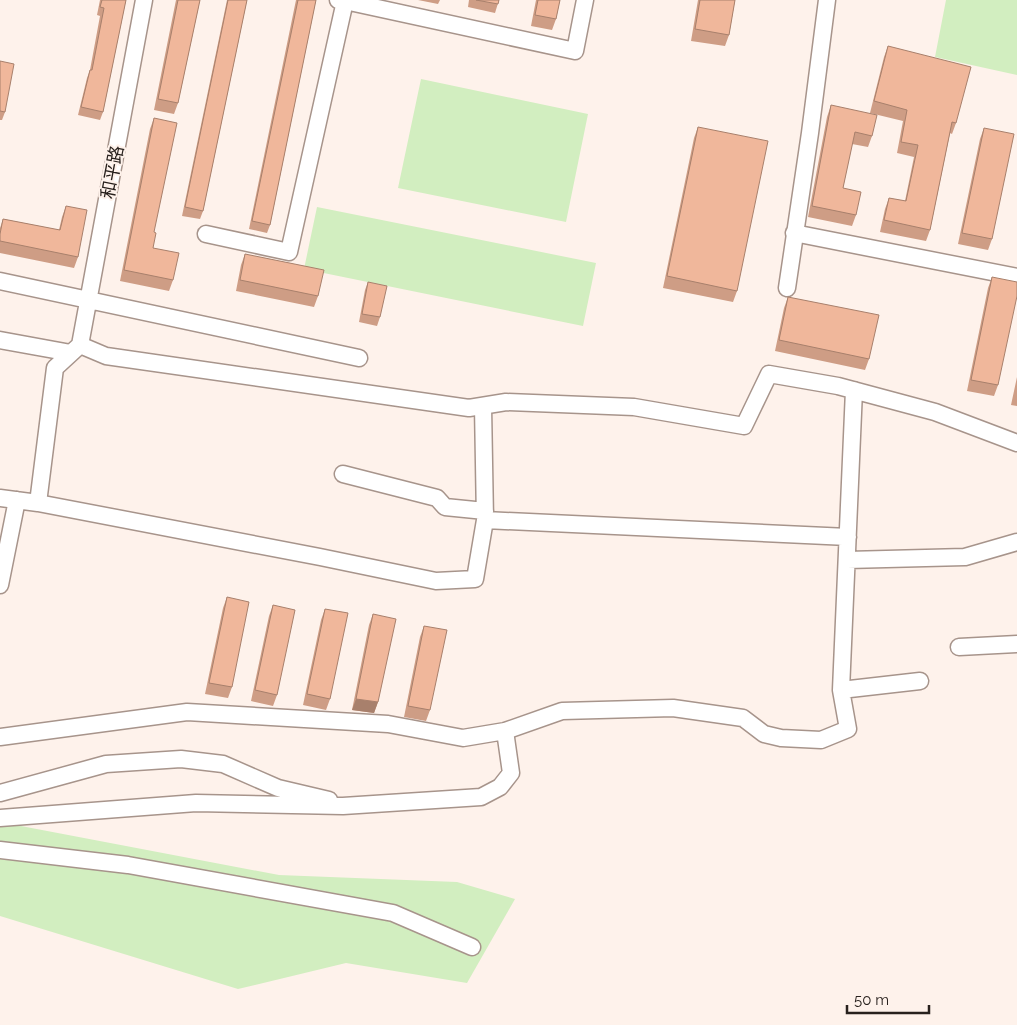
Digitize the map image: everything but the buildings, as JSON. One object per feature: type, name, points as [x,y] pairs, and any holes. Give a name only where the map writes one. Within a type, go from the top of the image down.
[{"type":"street","name":"和平路","points":[[75,349],[88,299],[144,0]]},
{"type":"street","points":[[206,234],[289,252],[341,1],[575,51],[585,0]]},
{"type":"street","points":[[787,288],[810,133],[826,0]]},
{"type":"street","points":[[794,233],[1017,278]]},
{"type":"street","points":[[0,281],[359,358]]},
{"type":"street","points":[[0,340],[75,349],[106,356],[469,408],[506,402],[634,407],[744,426],[769,374],[854,390],[935,412],[1017,443]]},
{"type":"street","points":[[38,503],[54,368],[75,349]]},
{"type":"street","points":[[0,737],[187,712],[388,724],[462,738],[505,730],[562,711],[674,708],[743,718],[764,734],[821,740],[848,729],[841,690],[854,390]]},
{"type":"street","points":[[0,498],[38,503],[320,556],[436,581],[475,579],[485,516],[483,406]]},
{"type":"street","points":[[343,474],[437,498],[445,507],[485,516],[848,537]]},
{"type":"street","points":[[0,584],[17,500]]},
{"type":"street","points":[[846,560],[965,557],[1017,542]]},
{"type":"street","points":[[959,647],[1017,644]]},
{"type":"street","points":[[841,690],[920,681]]},
{"type":"street","points":[[0,818],[196,803],[343,806],[481,797],[500,787],[511,773],[505,730]]},
{"type":"street","points":[[0,793],[106,764],[181,759],[223,764],[278,788],[320,796],[343,806]]},
{"type":"street","points":[[0,850],[128,865],[393,913],[472,947]]},
{"type":"green space","points":[[946,0],[1017,0],[1017,75],[935,57]]},
{"type":"green space","points":[[421,79],[588,114],[566,222],[398,188]]},
{"type":"green space","points":[[317,207],[596,263],[583,326],[304,269]]},
{"type":"green space","points":[[0,822],[279,875],[457,882],[515,899],[467,983],[346,963],[238,989],[0,916]]}]
